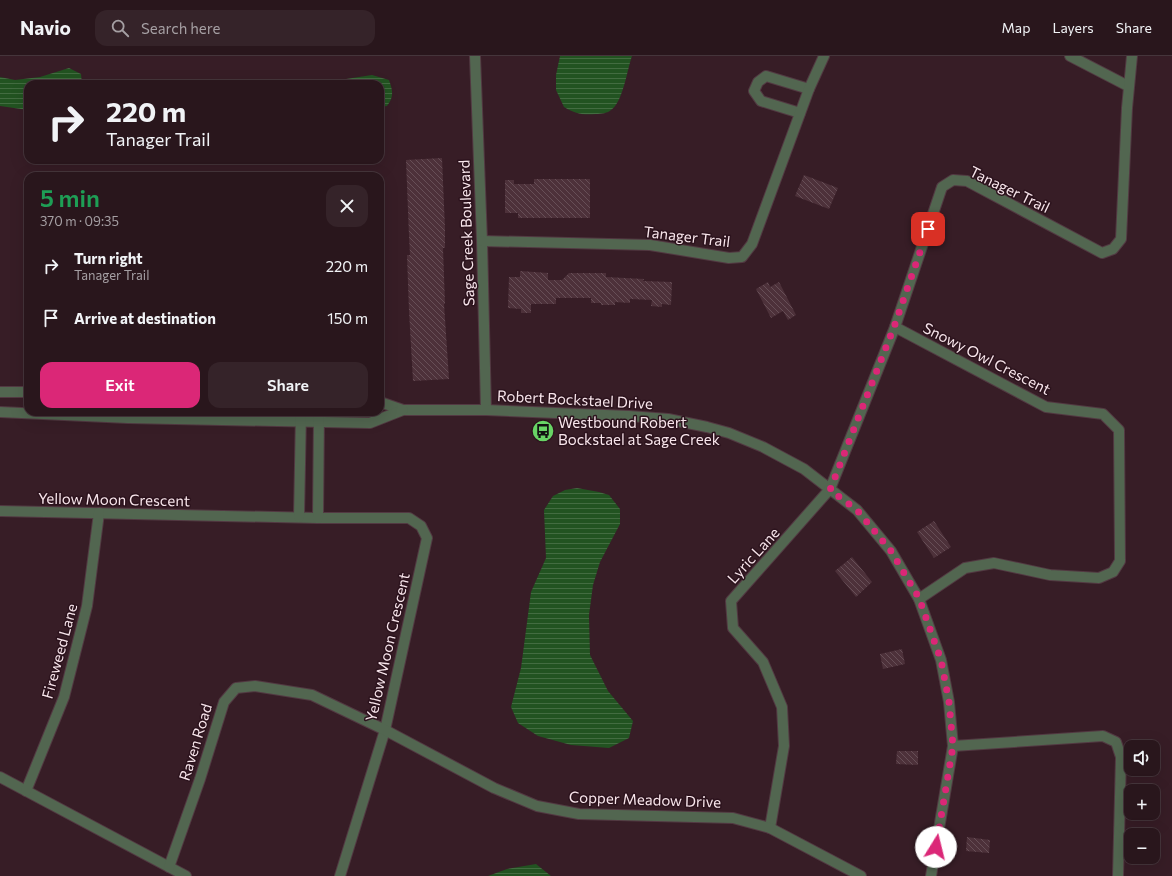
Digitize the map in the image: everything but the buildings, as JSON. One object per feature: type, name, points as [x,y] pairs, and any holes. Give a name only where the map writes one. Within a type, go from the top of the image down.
[{"type":"street","name":"Sage Creek Boulevard","points":[[475,56],[482,241],[486,410]]},
{"type":"street","name":"Tanager Trail","points":[[482,241],[650,245],[729,258],[742,257],[752,244],[809,89],[824,56]]},
{"type":"street","points":[[1070,56],[1128,86]]},
{"type":"street","name":"Tanager Trail","points":[[830,490],[894,327],[942,187],[952,180],[967,181],[1102,253],[1113,249],[1121,239],[1128,86],[1132,56]]},
{"type":"street","points":[[800,113],[761,101],[754,91],[758,82],[766,76],[809,89]]},
{"type":"street","name":"Snowy Owl Crescent","points":[[894,327],[1046,407],[1103,414],[1119,430],[1120,560],[1113,572],[1099,578],[1050,575],[994,563],[965,568],[919,598]]},
{"type":"street","points":[[0,392],[24,392]]},
{"type":"street","name":"Robert Bockstael Drive","points":[[384,403],[403,410],[486,410],[629,416],[668,419],[707,427],[729,433],[763,447],[804,469],[857,510],[891,551],[919,598],[941,660],[949,702],[953,746],[931,876]]},
{"type":"street","name":"Robert Bockstael Drive","points":[[215,416],[319,417],[370,423],[403,410]]},
{"type":"street","name":"Robert Bockstael Drive","points":[[0,412],[24,413]]},
{"type":"street","points":[[299,517],[301,417]]},
{"type":"street","points":[[318,518],[319,417]]},
{"type":"street","name":"Lyric Lane","points":[[770,828],[784,746],[782,707],[763,662],[733,628],[731,601],[830,490]]},
{"type":"street","name":"Yellow Moon Crescent","points":[[0,511],[318,518],[409,518],[421,526],[427,538],[385,730],[340,876]]},
{"type":"street","name":"Fireweed Lane","points":[[26,791],[66,689],[87,606],[100,513]]},
{"type":"street","name":"Raven Road","points":[[169,867],[200,779],[224,702],[236,688],[255,686],[312,695],[385,730]]},
{"type":"street","name":"Copper Meadow Drive","points":[[385,730],[494,788],[537,806],[579,814],[733,818],[770,828],[861,876]]},
{"type":"street","points":[[953,746],[1104,736],[1116,742],[1121,757],[1118,876]]},
{"type":"street","points":[[0,777],[186,876]]},
{"type":"shaded area","points":[[560,56],[632,56],[622,93],[615,106],[610,111],[600,114],[583,114],[576,113],[564,107],[556,90],[556,75]]},
{"type":"shaded area","points":[[69,68],[81,74],[82,80],[24,80],[24,109],[0,106],[0,77],[15,80],[40,77]]},
{"type":"shaded area","points":[[372,75],[389,80],[392,94],[391,100],[387,106],[384,106],[384,80],[344,80]]},
{"type":"shaded area","points":[[577,488],[609,495],[620,509],[620,524],[600,562],[593,585],[589,615],[590,655],[608,691],[633,721],[629,738],[609,748],[571,745],[538,736],[518,723],[511,707],[521,668],[531,592],[546,558],[544,510],[553,496],[565,490]]},
{"type":"shaded area","points":[[536,864],[551,876],[488,876],[507,869]]},
{"type":"place","name":"Westbound Robert Bockstael at Sage Creek","points":[[543,431]]},
{"type":"route","points":[[928,229],[894,327],[830,490],[857,510],[891,551],[919,598],[941,660],[949,702],[953,746],[936,847]]}]
